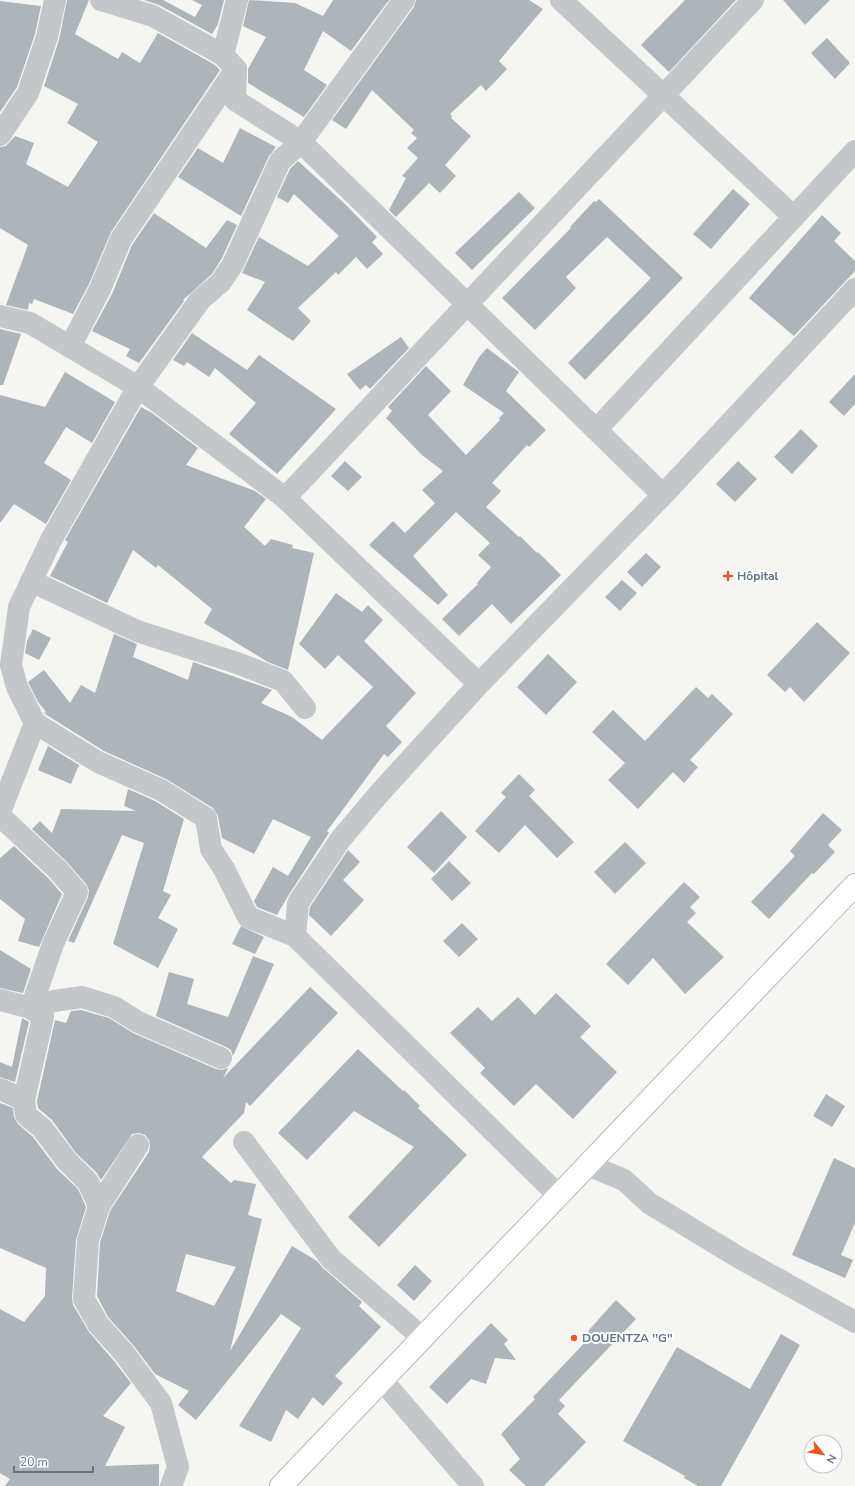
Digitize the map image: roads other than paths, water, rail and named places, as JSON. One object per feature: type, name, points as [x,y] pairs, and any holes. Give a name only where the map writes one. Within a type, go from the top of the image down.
[{"type":"main road","points":[[281,1486],[855,885]]},
{"type":"street","points":[[0,134],[28,93],[47,37],[55,0]]},
{"type":"street","points":[[101,0],[153,16],[229,62]]},
{"type":"street","points":[[237,0],[229,62],[235,100],[301,142],[663,495]]},
{"type":"street","points":[[404,0],[301,142],[280,161],[233,264],[222,282],[200,300],[138,387],[51,540],[31,581],[19,607],[5,662],[35,723],[98,762],[161,790],[206,818],[211,849],[224,869],[248,916],[295,936],[558,1196]]},
{"type":"street","points":[[561,0],[794,217]]},
{"type":"street","points":[[285,498],[754,0]]},
{"type":"street","points":[[70,347],[100,289],[121,239],[178,152],[229,62]]},
{"type":"street","points":[[596,430],[855,151]]},
{"type":"street","points":[[295,936],[298,903],[340,840],[377,796],[479,684],[663,495],[855,289]]},
{"type":"street","points":[[0,316],[30,323],[138,387],[285,498],[479,684]]},
{"type":"street","points":[[31,581],[137,631],[237,663],[282,681],[305,708]]},
{"type":"street","points":[[0,812],[35,723]]},
{"type":"street","points":[[0,816],[58,870],[77,892],[53,944],[31,1008]]},
{"type":"street","points":[[31,1008],[54,1001],[82,998],[114,1007],[138,1022],[221,1058]]},
{"type":"street","points":[[0,1000],[31,1008],[43,1017],[24,1100],[26,1115],[42,1128],[67,1161],[88,1182],[98,1206]]},
{"type":"street","points":[[0,1089],[24,1100]]},
{"type":"street","points":[[244,1142],[331,1258],[423,1338]]},
{"type":"street","points":[[138,1145],[98,1206],[88,1241],[84,1299],[98,1324],[124,1353],[161,1403],[178,1467],[171,1486]]},
{"type":"street","points":[[588,1165],[624,1180],[649,1203],[738,1257],[855,1322]]},
{"type":"street","points":[[382,1380],[473,1486]]},
{"type":"place","name":"Hôpital","points":[[728,576]]},
{"type":"place","name":"DOUENTZA ''G''","points":[[574,1338]]}]
